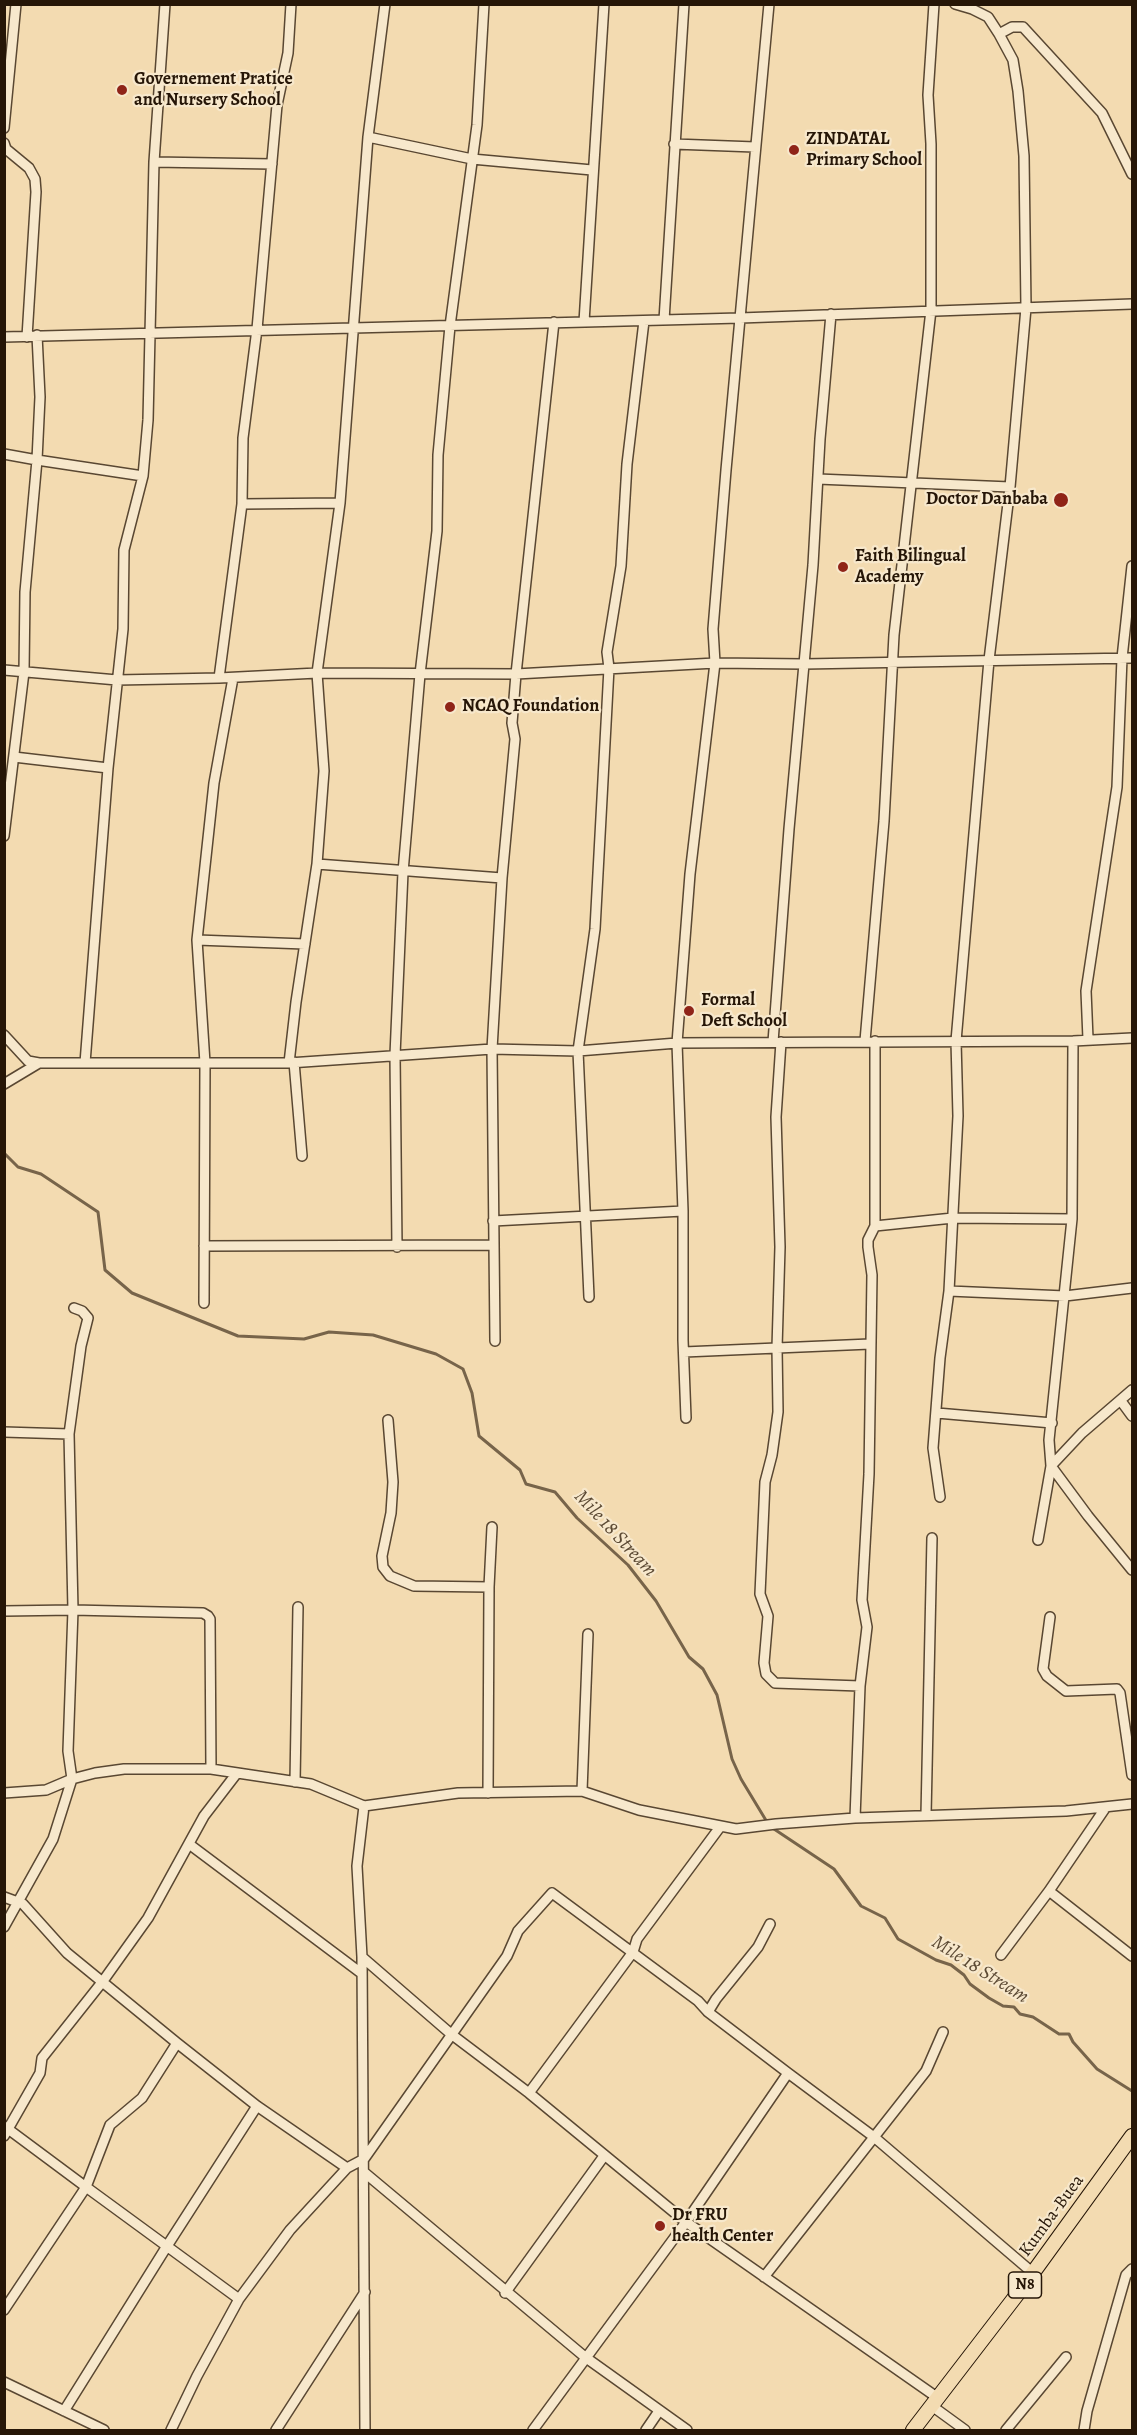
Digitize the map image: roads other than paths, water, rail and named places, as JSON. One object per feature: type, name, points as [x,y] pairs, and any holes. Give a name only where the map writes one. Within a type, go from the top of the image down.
[{"type":"highway","name":"Kumba-Buea","points":[[913,2430],[1033,2273],[1132,2136]]},
{"type":"street","points":[[4,128],[16,4]]},
{"type":"street","points":[[85,1063],[108,768],[123,629],[124,550],[143,476],[148,420],[154,162],[165,4]]},
{"type":"street","points":[[219,678],[242,504],[243,438],[257,329],[277,105],[288,53],[291,4]]},
{"type":"street","points":[[302,1156],[291,1062],[317,864],[324,771],[317,673],[339,503],[368,137],[385,4]]},
{"type":"street","points":[[397,1247],[395,1055],[403,872],[420,674],[437,531],[438,455],[450,326],[477,125],[484,4]]},
{"type":"street","points":[[584,322],[604,4]]},
{"type":"street","points":[[664,320],[684,4]]},
{"type":"street","points":[[686,1418],[683,1211],[677,1043],[690,874],[715,663],[713,629],[769,4]]},
{"type":"street","points":[[855,1818],[860,1686],[867,1627],[862,1600],[869,1474],[872,1275],[868,1247],[871,1231],[875,1226],[870,1041],[894,634],[931,310],[931,144],[928,95],[934,4]]},
{"type":"street","points":[[940,1497],[933,1448],[940,1358],[949,1291],[958,1116],[956,1041],[989,660],[1010,486],[1026,308],[1024,156],[1013,60],[988,17],[955,4]]},
{"type":"street","points":[[999,34],[1012,27],[1023,27],[1102,113],[1132,174]]},
{"type":"street","points":[[368,137],[472,159],[592,170]]},
{"type":"street","points":[[4,143],[6,149],[29,168],[35,179],[32,336],[40,397],[37,460],[25,592],[24,672],[4,836]]},
{"type":"street","points":[[674,144],[755,147]]},
{"type":"street","points":[[154,162],[272,164]]},
{"type":"street","points":[[4,337],[644,321],[1132,304]]},
{"type":"street","points":[[831,314],[777,1042],[776,1117],[780,1247],[778,1412],[772,1455],[765,1482],[760,1594],[768,1616],[764,1663],[766,1674],[775,1683],[860,1686]]},
{"type":"street","points":[[589,1298],[578,1051],[595,929],[609,668],[607,652],[621,566],[627,464],[644,321]]},
{"type":"street","points":[[495,1341],[492,1049],[502,879],[515,739],[512,728],[516,674],[554,322]]},
{"type":"street","points":[[4,454],[143,476]]},
{"type":"street","points":[[818,479],[1010,486]]},
{"type":"street","points":[[242,504],[339,503]]},
{"type":"street","points":[[1088,1039],[1086,991],[1117,787],[1132,566]]},
{"type":"street","points":[[4,670],[117,680],[233,678],[317,673],[516,674],[715,663],[804,664],[1127,658]]},
{"type":"street","points":[[204,1303],[205,1063],[196,940],[214,783],[233,678]]},
{"type":"street","points":[[14,757],[108,768]]},
{"type":"street","points":[[317,864],[502,879]]},
{"type":"street","points":[[196,940],[305,944]]},
{"type":"street","points":[[4,1035],[28,1060],[39,1063],[291,1062],[492,1049],[578,1051],[677,1043],[1073,1041],[1132,1038]]},
{"type":"street","points":[[1038,1540],[1051,1466],[1049,1440],[1072,1219],[1073,1041]]},
{"type":"street","points":[[4,1084],[39,1063]]},
{"type":"street","points":[[493,1221],[683,1211]]},
{"type":"street","points":[[875,1226],[953,1218],[1072,1219]]},
{"type":"street","points":[[204,1246],[494,1245]]},
{"type":"street","points":[[949,1291],[1065,1296],[1132,1288]]},
{"type":"street","points":[[4,1927],[53,1839],[72,1779],[68,1751],[73,1610],[69,1434],[81,1346],[88,1318],[82,1311],[74,1308]]},
{"type":"street","points":[[684,1353],[870,1344]]},
{"type":"street","points":[[1051,1466],[1082,1433],[1132,1390]]},
{"type":"street","points":[[1120,1401],[1132,1416]]},
{"type":"street","points":[[937,1413],[1052,1423]]},
{"type":"street","points":[[388,1420],[393,1482],[391,1513],[382,1556],[383,1567],[390,1576],[414,1586],[489,1587]]},
{"type":"street","points":[[4,1432],[69,1434]]},
{"type":"street","points":[[1051,1466],[1132,1570]]},
{"type":"street","points":[[488,1793],[489,1587],[492,1527]]},
{"type":"street","points":[[926,1815],[932,1538]]},
{"type":"street","points":[[295,1782],[297,1606]]},
{"type":"street","points":[[4,1611],[203,1613],[208,1616],[210,1619],[211,1769]]},
{"type":"street","points":[[1050,1617],[1044,1669],[1047,1676],[1066,1691],[1117,1689],[1120,1693],[1132,1775]]},
{"type":"street","points":[[582,1791],[588,1634]]},
{"type":"street","points":[[4,1793],[45,1790],[95,1773],[140,1768],[211,1769],[322,1788],[364,1806],[451,1794],[582,1791],[639,1810],[720,1827],[746,1829],[762,1825],[855,1818],[1066,1811],[1132,1804]]},
{"type":"street","points":[[237,1773],[204,1816],[148,1918],[103,1981],[42,2058],[40,2073],[6,2131],[239,2299]]},
{"type":"street","points":[[364,1806],[357,1866],[362,1957],[365,2430]]},
{"type":"street","points":[[1001,1955],[1049,1891],[1106,1807]]},
{"type":"street","points":[[529,2093],[633,1952],[637,1939],[720,1827]]},
{"type":"street","points":[[189,1844],[361,1973]]},
{"type":"street","points":[[1049,1891],[1132,1956]]},
{"type":"street","points":[[171,2430],[197,2376],[239,2299],[290,2230],[347,2168],[364,2159],[507,1956],[518,1931],[552,1893],[698,2001],[708,2012],[874,2137],[1033,2273]]},
{"type":"street","points":[[4,1897],[17,1900],[67,1953],[177,2043],[258,2106],[347,2168]]},
{"type":"street","points":[[708,2012],[758,1947],[770,1924]]},
{"type":"street","points":[[362,1957],[451,2034],[529,2093],[686,2222],[935,2402],[965,2430]]},
{"type":"street","points":[[764,2277],[926,2071],[943,2032]]},
{"type":"street","points":[[4,2310],[86,2187],[110,2125],[142,2098],[177,2043]]},
{"type":"street","points":[[532,2430],[686,2222],[788,2073]]},
{"type":"street","points":[[64,2410],[258,2106]]},
{"type":"street","points":[[505,2293],[604,2156]]},
{"type":"street","points":[[364,2173],[505,2293],[585,2357],[687,2430]]},
{"type":"street","points":[[1084,2430],[1087,2411],[1126,2275],[1132,2269]]},
{"type":"street","points":[[276,2430],[365,2292]]},
{"type":"street","points":[[1006,2430],[1066,2357]]},
{"type":"street","points":[[4,2382],[64,2410],[88,2426],[104,2430]]},
{"type":"street","points":[[646,2430],[659,2410]]},
{"type":"waterway","name":"Mile 18 Stream","points":[[4,1153],[18,1167],[41,1174],[98,1212],[105,1270],[132,1293],[238,1336],[304,1339],[329,1332],[373,1335],[436,1354],[463,1369],[472,1393],[479,1436],[520,1470],[526,1484],[555,1492],[577,1518],[628,1565],[656,1601],[689,1657],[703,1669],[717,1695],[732,1759],[741,1779],[767,1822]]},
{"type":"waterway","name":"Mile 18 Stream","points":[[771,1827],[834,1869],[861,1906],[885,1918],[898,1939],[936,1960],[951,1965],[964,1975],[970,1984],[1003,2006],[1014,2007],[1020,2014],[1033,2017],[1059,2034],[1069,2034],[1073,2042],[1097,2069],[1132,2091]]},
{"type":"place","name":"Governement Pratice and Nursery School","points":[[122,90]]},
{"type":"place","name":"ZINDATAL Primary School","points":[[794,150]]},
{"type":"place","name":"Doctor Danbaba","points":[[1061,500]]},
{"type":"place","name":"Faith Bilingual Academy","points":[[843,567]]},
{"type":"place","name":"NCAQ Foundation","points":[[450,707]]},
{"type":"place","name":"Formal Deft School","points":[[689,1011]]},
{"type":"place","name":"Dr FRU health Center","points":[[660,2226]]}]
